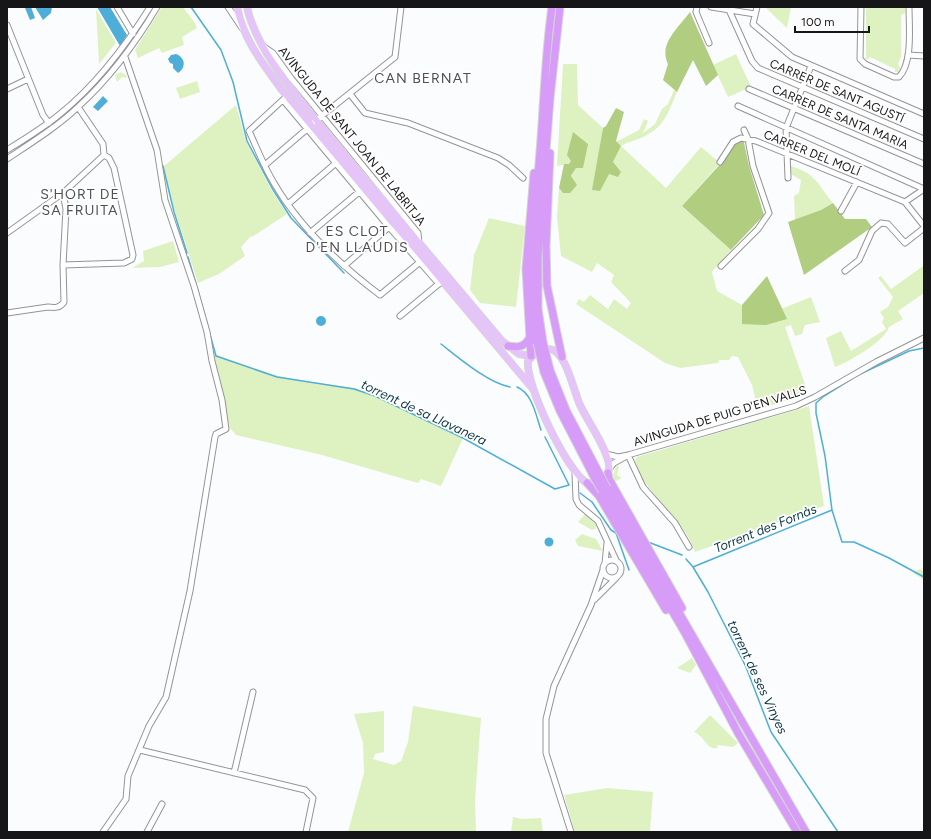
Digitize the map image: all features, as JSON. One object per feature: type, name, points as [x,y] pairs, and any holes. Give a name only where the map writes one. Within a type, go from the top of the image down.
[{"type":"highway","points":[[531,356],[526,288],[526,254],[552,7]]},
{"type":"highway","points":[[540,342],[537,272],[560,7]]},
{"type":"highway","points":[[552,88],[547,286],[562,358]]},
{"type":"highway","points":[[543,94],[532,273],[533,310],[547,371],[604,489],[738,733],[797,832]]},
{"type":"highway","points":[[508,346],[519,347],[527,342],[530,337]]},
{"type":"highway","points":[[609,471],[609,479],[702,646],[713,671]]},
{"type":"highway","points":[[586,483],[599,496],[657,595],[696,655]]},
{"type":"highway","points":[[604,489],[713,671],[806,832]]},
{"type":"main road","name":"AVINGUDA DE SANT JOAN DE LABRITJA","points":[[237,7],[243,30],[261,62],[285,98],[441,283],[533,389]]},
{"type":"main road","name":"AVINGUDA DE SANT JOAN DE LABRITJA","points":[[248,7],[252,24],[262,45],[277,69],[320,119],[420,244],[508,346],[519,354],[531,356]]},
{"type":"main road","points":[[549,349],[556,351],[562,358],[580,404],[606,454],[609,471],[604,478],[597,483],[586,483],[575,473],[550,429],[533,389],[528,367],[531,356],[535,353],[549,349]]},
{"type":"street","points":[[117,7],[133,34]]},
{"type":"street","points":[[7,150],[49,123],[84,93],[107,68],[133,34],[150,7]]},
{"type":"street","points":[[7,159],[61,122],[78,107],[125,57],[157,7]]},
{"type":"street","points":[[228,7],[243,30]]},
{"type":"street","points":[[265,165],[308,126],[320,119],[396,57],[400,7]]},
{"type":"street","points":[[697,7],[696,12],[709,43]]},
{"type":"street","points":[[711,7],[755,14]]},
{"type":"street","points":[[758,7],[753,20],[755,27],[792,57],[924,114]]},
{"type":"street","points":[[861,7],[860,56],[862,62],[889,76],[899,77],[905,68],[908,55],[909,7]]},
{"type":"street","name":"CARRER DE SANT AGUSTÍ","points":[[729,10],[756,66],[924,139]]},
{"type":"street","points":[[7,25],[43,115],[49,123]]},
{"type":"street","points":[[908,55],[924,56]]},
{"type":"street","points":[[103,832],[126,799],[126,782],[150,726],[166,696],[190,592],[215,437],[216,434],[226,429],[222,400],[212,361],[207,332],[165,200],[157,150],[125,57]]},
{"type":"street","points":[[788,178],[786,128],[812,66]]},
{"type":"street","points":[[115,69],[129,72]]},
{"type":"street","points":[[7,89],[28,79]]},
{"type":"street","name":"CARRER DE SANTA MARIA","points":[[749,89],[924,164]]},
{"type":"street","points":[[350,94],[365,114],[408,123],[498,158],[510,164],[523,178]]},
{"type":"street","points":[[285,98],[249,131],[273,182],[310,233],[344,266],[380,295],[420,262]]},
{"type":"street","points":[[738,106],[924,189]]},
{"type":"street","points":[[78,107],[103,144],[104,155]]},
{"type":"street","points":[[49,123],[61,122]]},
{"type":"street","name":"AVINGUDA DE SANT JOAN DE LABRITJA","points":[[308,126],[336,163],[389,227],[441,283]]},
{"type":"street","points":[[721,266],[758,229],[769,213],[753,166],[748,139],[744,130]]},
{"type":"street","name":"CARRER DEL MOLÍ","points":[[720,162],[733,142],[741,138],[748,139],[905,202]]},
{"type":"street","points":[[7,233],[63,193],[104,155]]},
{"type":"street","points":[[63,265],[124,263],[129,262],[133,255],[114,168],[109,158],[104,155]]},
{"type":"street","points":[[288,204],[336,163]]},
{"type":"street","points":[[840,211],[857,182]]},
{"type":"street","points":[[845,271],[859,260],[872,231],[881,223],[888,224],[905,243],[924,227],[905,202],[924,189]]},
{"type":"street","points":[[310,233],[360,192]]},
{"type":"street","points":[[7,312],[54,308],[62,305],[65,298],[63,265],[66,209],[63,193]]},
{"type":"street","points":[[344,266],[389,227]]},
{"type":"street","points":[[400,316],[441,283]]},
{"type":"street","name":"AVINGUDA DE PUIG D'EN VALLS","points":[[606,454],[618,457],[628,455],[796,406],[815,397],[876,362],[924,338]]},
{"type":"street","points":[[628,455],[643,487],[675,523],[689,547]]},
{"type":"street","name":"AVINGUDA DE PUIG D'EN VALLS","points":[[609,471],[614,463],[628,455]]},
{"type":"street","points":[[575,473],[575,490],[579,504],[594,516],[603,528],[607,542],[622,569],[620,574],[604,588],[591,605]]},
{"type":"street","points":[[575,490],[586,483]]},
{"type":"street","points":[[571,832],[549,763],[545,728],[547,709],[554,686],[591,605],[605,563],[607,542]]},
{"type":"street","points":[[605,563],[611,560],[616,560]]},
{"type":"street","points":[[603,570],[608,577],[616,578]]},
{"type":"street","points":[[234,773],[253,692]]},
{"type":"street","points":[[140,750],[310,792],[313,801],[306,832]]},
{"type":"street","points":[[147,832],[162,804]]},
{"type":"green space","points":[[162,7],[183,7],[197,28],[182,37],[184,45],[162,53],[159,48],[138,58],[135,50]]},
{"type":"green space","points":[[791,7],[787,28],[766,8]]},
{"type":"green space","points":[[866,7],[905,7],[905,13],[901,15],[901,57],[898,64],[900,68],[898,72],[895,72],[895,69],[870,57],[867,60],[866,59]]},
{"type":"green space","points":[[96,9],[116,43],[99,64]]},
{"type":"green space","points":[[690,12],[718,75],[706,86],[693,60],[677,92],[663,80],[668,64],[666,50],[671,36]]},
{"type":"green space","points":[[736,54],[751,87],[728,97],[713,65]]},
{"type":"green space","points":[[563,64],[577,64],[578,105],[603,128],[593,190],[613,162],[621,146],[666,188],[701,147],[720,163],[682,206],[731,250],[712,272],[717,291],[742,305],[742,324],[786,319],[781,309],[811,297],[820,322],[805,325],[802,334],[795,336],[791,325],[785,327],[808,393],[758,410],[752,385],[738,357],[732,356],[729,360],[719,360],[718,363],[680,368],[665,363],[576,304],[579,299],[584,302],[590,295],[608,309],[614,299],[627,309],[631,303],[611,282],[614,275],[597,263],[592,272],[561,256],[557,217],[559,188],[563,193],[576,168],[571,161],[569,164],[557,166]]},
{"type":"green space","points":[[121,72],[127,76],[126,78],[122,77],[117,82],[115,75]]},
{"type":"green space","points":[[197,81],[200,92],[180,99],[176,88]]},
{"type":"green space","points":[[674,90],[677,92],[668,114],[660,125],[649,134],[621,146],[616,142],[639,130],[644,119],[648,121],[643,133],[655,124],[662,109],[668,104]]},
{"type":"green space","points":[[236,105],[246,141],[271,189],[287,214],[252,237],[251,236],[241,247],[245,256],[219,274],[198,283],[169,193],[164,166]]},
{"type":"green space","points":[[616,108],[624,112],[616,141],[621,146],[613,162],[621,172],[618,177],[609,174],[600,191],[592,190],[603,128],[606,126]]},
{"type":"green space","points":[[573,132],[588,144],[583,168],[576,168],[571,176],[577,185],[570,193],[563,193],[559,188],[564,164],[569,164],[571,161],[567,155]]},
{"type":"green space","points":[[743,138],[749,166],[764,215],[731,250],[682,206],[724,160],[734,142]]},
{"type":"green space","points":[[791,166],[806,172],[811,176],[833,203],[821,210],[795,220],[794,196],[799,193],[801,180],[789,173]]},
{"type":"green space","points":[[833,203],[845,219],[866,219],[872,227],[804,275],[788,222],[821,210]]},
{"type":"green space","points":[[489,218],[525,226],[516,307],[480,303],[470,290],[474,255]]},
{"type":"green space","points":[[173,241],[179,262],[160,267],[132,268],[144,261],[143,251]]},
{"type":"green space","points":[[923,266],[924,293],[898,311],[903,319],[889,327],[881,338],[866,350],[849,361],[835,367],[826,338],[841,331],[851,351],[886,329],[882,322],[884,318],[880,312],[888,307],[893,297],[878,278],[881,276],[891,289]]},
{"type":"green space","points":[[767,276],[787,319],[766,325],[742,324],[742,305]]},
{"type":"green space","points":[[214,354],[274,375],[302,381],[356,388],[464,436],[441,486],[421,479],[418,483],[322,455],[236,435],[230,428]]},
{"type":"green space","points":[[809,406],[824,506],[695,552],[686,533],[643,480],[635,460],[637,457]]},
{"type":"green space","points":[[617,465],[619,466],[617,475],[622,478],[614,482],[613,475]]},
{"type":"green space","points":[[585,514],[596,525],[596,529],[592,530],[578,522]]},
{"type":"green space","points":[[582,534],[596,539],[603,551],[578,546],[575,540]]},
{"type":"green space","points":[[920,569],[924,572],[924,580],[913,573]]},
{"type":"green space","points":[[692,658],[696,665],[690,673],[677,668]]},
{"type":"green space","points":[[413,706],[481,718],[475,799],[476,832],[348,832],[364,773],[363,743],[354,714],[384,711],[384,752],[375,754],[373,759],[394,765],[401,761],[408,742]]},
{"type":"green space","points":[[710,715],[738,743],[733,747],[718,745],[717,748],[713,748],[694,732]]},
{"type":"green space","points":[[607,788],[653,792],[650,832],[575,832],[564,795]]},
{"type":"green space","points":[[513,817],[522,819],[541,818],[543,832],[511,832]]},
{"type":"water","points":[[31,7],[35,18],[30,20],[25,8]]},
{"type":"water","points":[[35,7],[52,7],[51,13],[43,20]]},
{"type":"water","points":[[97,7],[110,7],[127,35],[120,46]]},
{"type":"water","points":[[176,54],[182,58],[184,63],[181,71],[178,73],[168,59],[171,55]]},
{"type":"water","points":[[103,96],[108,101],[98,111],[93,107]]},
{"type":"water","points":[[321,316],[326,321],[321,326],[316,321]]},
{"type":"water","points":[[549,537],[554,542],[549,547],[544,542]]},
{"type":"waterway","points":[[191,7],[221,50],[233,82],[247,141],[272,188],[291,218],[344,273]]},
{"type":"waterway","name":"torrent de sa Llavanera","points":[[163,166],[174,212],[187,253]]},
{"type":"waterway","name":"torrent de sa Llavanera","points":[[188,257],[196,284]]},
{"type":"waterway","name":"torrent de sa Llavanera","points":[[197,288],[216,356],[277,377],[354,389],[375,396],[463,438],[555,489],[569,485],[545,437]]},
{"type":"waterway","points":[[441,344],[465,363],[492,381],[510,387]]},
{"type":"waterway","name":"Torrent des Fornàs","points":[[856,376],[909,351],[924,348]]},
{"type":"waterway","name":"Torrent des Fornàs","points":[[693,567],[832,510],[825,456],[816,413],[816,403],[824,396],[853,378]]},
{"type":"waterway","points":[[517,387],[530,399],[541,430]]},
{"type":"waterway","name":"torrent de sa Llavanera","points":[[580,493],[592,502],[611,530],[616,533],[629,570]]},
{"type":"waterway","points":[[832,510],[842,542],[854,542],[889,558],[924,577]]},
{"type":"waterway","name":"torrent de sa Llavanera","points":[[648,542],[682,555]]},
{"type":"waterway","name":"torrent de ses Vinyes","points":[[686,559],[693,567],[708,592],[746,667],[771,732],[838,832]]},
{"type":"district","name":"CAN BERNAT","points":[[423,78]]},
{"type":"district","name":"S'HORT DE SA FRUITA","points":[[80,202]]},
{"type":"district","name":"ES CLOT D'EN LLAUDIS","points":[[357,240]]}]
